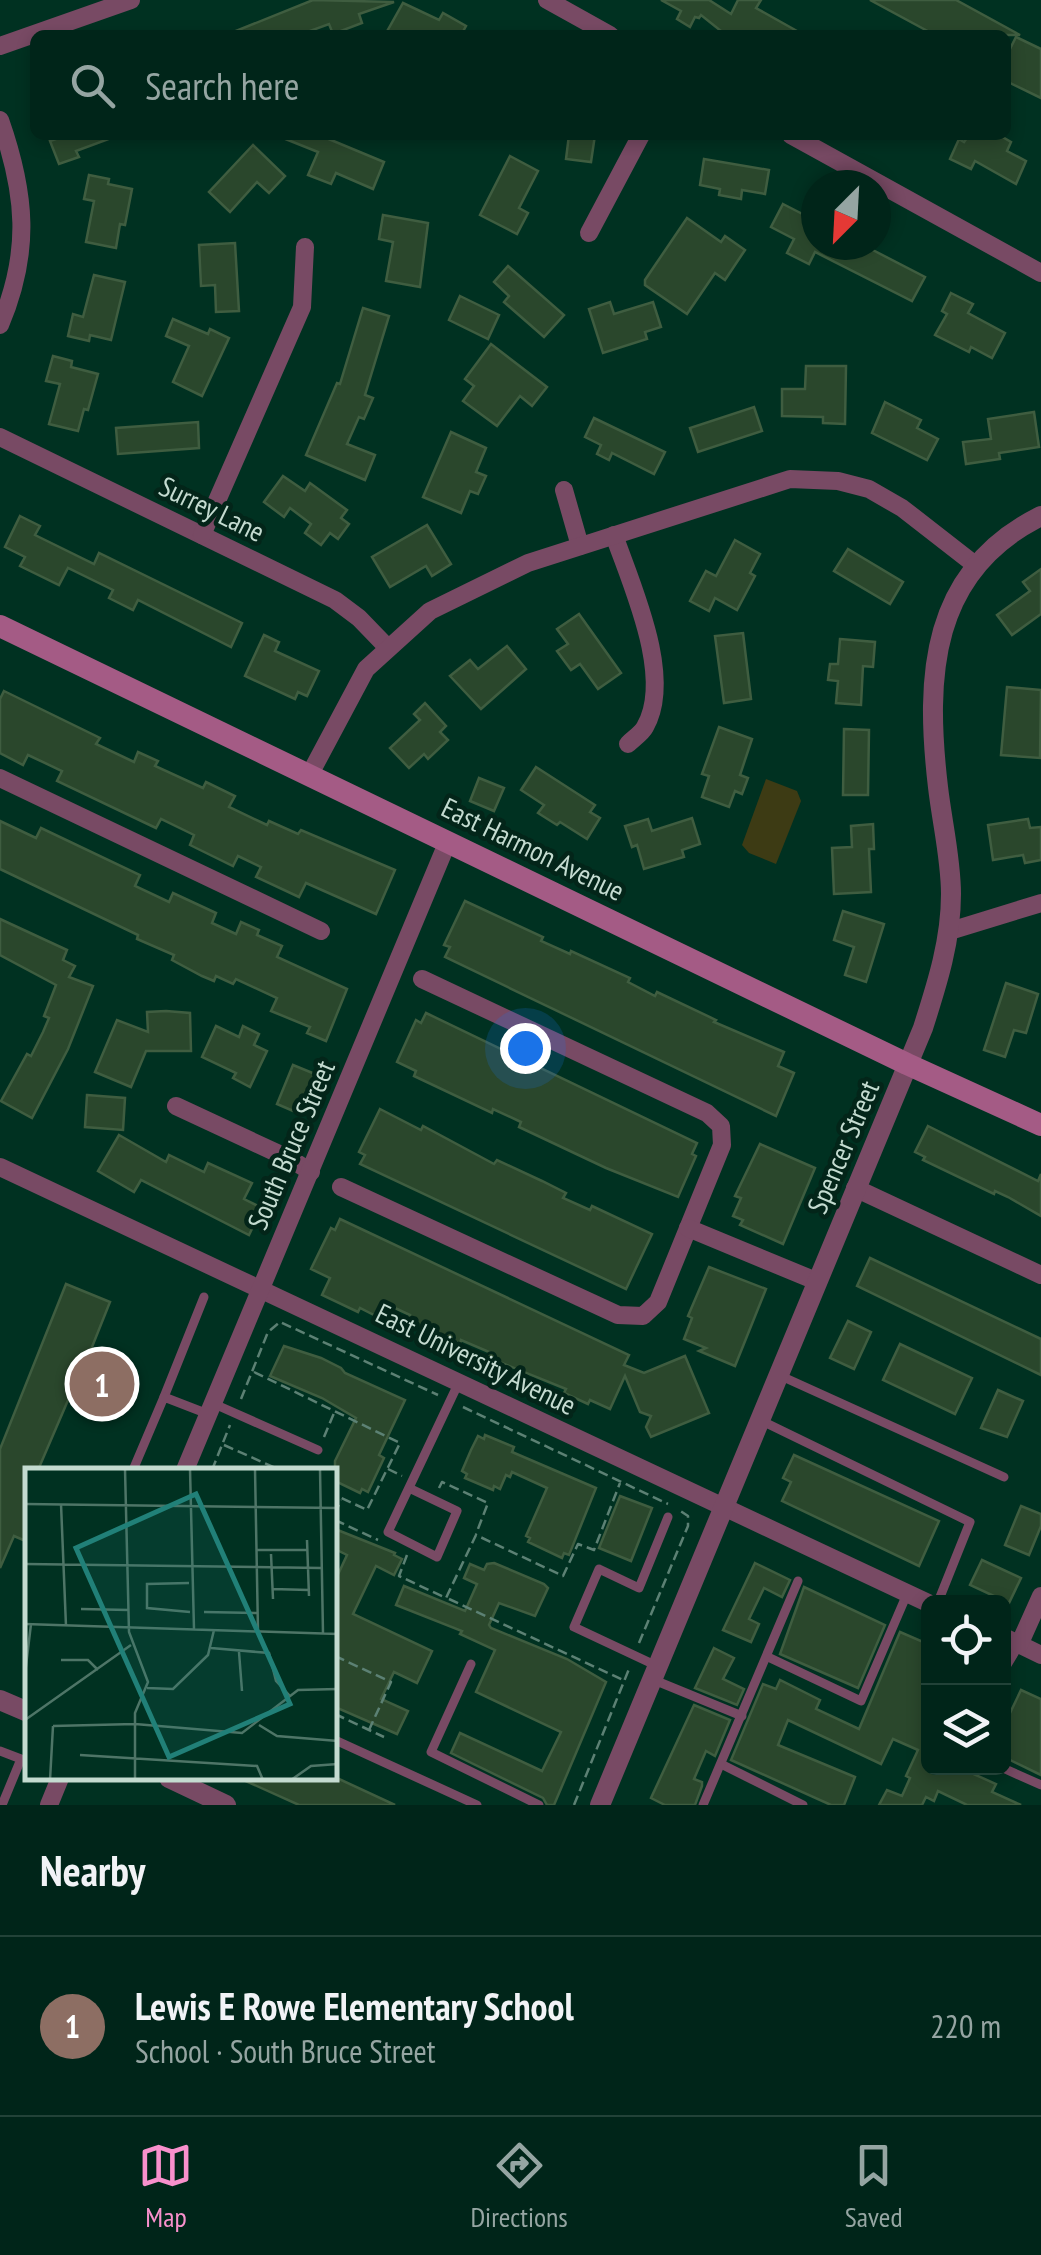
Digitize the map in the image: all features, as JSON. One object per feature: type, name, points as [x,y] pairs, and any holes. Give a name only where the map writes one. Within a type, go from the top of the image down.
[{"type":"main road","name":"East Harmon Avenue","points":[[0,626],[1041,1125]]},
{"type":"street","points":[[46,30],[131,0]]},
{"type":"street","points":[[547,0],[601,30]]},
{"type":"street","points":[[0,46],[30,35]]},
{"type":"street","points":[[0,120],[17,167],[22,255],[15,290],[0,325]]},
{"type":"street","points":[[588,233],[638,140]]},
{"type":"street","points":[[800,140],[1041,272]]},
{"type":"street","points":[[202,536],[302,307],[305,247]]},
{"type":"street","name":"Surrey Lane","points":[[0,437],[335,600],[360,618],[388,648]]},
{"type":"street","points":[[310,774],[366,668],[430,611],[528,563],[790,479],[838,481],[869,489],[902,508],[974,564]]},
{"type":"street","points":[[564,490],[580,546]]},
{"type":"street","name":"Spencer Street","points":[[600,1805],[932,998],[950,931],[951,889],[937,780],[935,702],[945,622],[955,594],[974,564],[1013,530],[1041,516]]},
{"type":"street","points":[[614,535],[641,612],[654,667],[653,703],[645,728],[628,744]]},
{"type":"street","points":[[0,778],[321,931]]},
{"type":"street","name":"South Bruce Street","points":[[186,1468],[448,841]]},
{"type":"street","points":[[950,931],[1041,903]]},
{"type":"street","points":[[341,1187],[618,1315],[643,1316],[658,1302],[722,1145],[720,1126],[707,1113],[422,979]]},
{"type":"street","points":[[176,1106],[311,1172]]},
{"type":"street","name":"East University Avenue","points":[[0,1167],[921,1600]]},
{"type":"street","points":[[855,1188],[1041,1275]]},
{"type":"street","points":[[688,1228],[816,1281]]},
{"type":"street","points":[[1041,1596],[1011,1641],[1041,1655]]},
{"type":"street","points":[[0,1700],[25,1711]]},
{"type":"street","points":[[49,1805],[59,1780]]},
{"type":"street","points":[[172,1780],[226,1805]]},
{"type":"lane","points":[[134,1468],[204,1296]]},
{"type":"lane","points":[[778,1375],[1004,1477]]},
{"type":"lane","points":[[409,1488],[457,1510],[437,1558],[388,1532],[459,1382]]},
{"type":"lane","points":[[164,1397],[236,1413],[318,1450]]},
{"type":"lane","points":[[759,1420],[970,1522],[941,1595]]},
{"type":"lane","points":[[668,1517],[639,1588],[600,1570],[574,1627],[742,1716]]},
{"type":"lane","points":[[703,1805],[798,1581]]},
{"type":"lane","points":[[768,1656],[861,1701],[906,1594]]},
{"type":"lane","points":[[471,1664],[432,1752],[539,1805]]},
{"type":"lane","points":[[338,1741],[477,1805]]},
{"type":"lane","points":[[0,1751],[21,1760],[2,1805]]},
{"type":"lane","points":[[721,1764],[804,1805]]},
{"type":"lane","points":[[1011,1772],[1041,1785]]},
{"type":"path","points":[[213,1468],[268,1332],[280,1322],[688,1516],[688,1526],[574,1805]]},
{"type":"path","points":[[252,1372],[400,1442],[367,1510],[338,1497]]},
{"type":"path","points":[[222,1444],[276,1468]]},
{"type":"path","points":[[446,1598],[476,1535],[563,1576],[578,1544],[594,1550],[620,1481]]},
{"type":"path","points":[[338,1508],[342,1498]]},
{"type":"path","points":[[338,1518],[379,1541]]},
{"type":"path","points":[[408,1555],[399,1576],[624,1681]]},
{"type":"path","points":[[338,1657],[392,1682],[369,1730]]},
{"type":"path","points":[[338,1715],[384,1737]]},
{"type":"shaded area","points":[[766,779],[797,791],[801,801],[776,864],[749,853],[742,845]]},
{"type":"building","points":[[313,0],[394,2],[359,14],[362,23],[344,30],[331,30],[329,24],[313,30],[238,30]]},
{"type":"building","points":[[661,0],[709,0],[731,14],[738,0],[761,0],[756,8],[795,30],[720,30],[701,15],[695,17],[690,27],[677,19],[681,11]]},
{"type":"building","points":[[870,0],[956,0],[1011,30],[926,30]]},
{"type":"building","points":[[403,3],[439,20],[443,13],[466,26],[464,30],[388,30]]},
{"type":"building","points":[[1016,37],[1041,49],[1041,98],[1011,83],[1011,47]]},
{"type":"building","points":[[106,140],[76,151],[79,157],[59,164],[50,141]]},
{"type":"building","points":[[288,140],[331,140],[384,162],[373,189],[336,173],[331,184],[308,175],[318,152]]},
{"type":"building","points":[[568,140],[594,140],[591,162],[566,159]]},
{"type":"building","points":[[959,140],[1011,142],[1007,151],[1026,161],[1016,184],[975,161],[971,169],[950,159]]},
{"type":"building","points":[[253,145],[285,176],[269,193],[257,182],[230,212],[209,192]]},
{"type":"building","points":[[510,156],[538,171],[519,208],[528,213],[517,234],[480,215]]},
{"type":"building","points":[[704,159],[769,170],[765,194],[742,190],[741,199],[719,195],[720,189],[700,185]]},
{"type":"building","points":[[89,175],[132,189],[116,248],[86,242],[94,201],[84,199]]},
{"type":"building","points":[[783,204],[801,213],[801,260],[787,253],[794,239],[771,227]]},
{"type":"building","points":[[383,215],[428,223],[420,287],[386,281],[393,242],[379,239]]},
{"type":"building","points":[[687,218],[721,242],[725,236],[745,250],[725,280],[715,273],[687,314],[645,285],[645,280]]},
{"type":"building","points":[[235,243],[239,311],[216,312],[215,285],[201,286],[199,245]]},
{"type":"building","points":[[891,259],[925,277],[912,301],[831,260]]},
{"type":"building","points":[[508,266],[564,315],[544,337],[504,302],[509,296],[494,282]]},
{"type":"building","points":[[94,275],[125,282],[111,340],[90,335],[89,341],[68,336],[73,314],[83,317]]},
{"type":"building","points":[[951,293],[973,304],[968,313],[1005,333],[992,358],[971,347],[969,352],[935,335],[947,314],[942,311]]},
{"type":"building","points":[[460,296],[499,315],[488,339],[449,320]]},
{"type":"building","points":[[610,302],[614,314],[653,302],[661,327],[645,332],[647,339],[603,353],[589,309]]},
{"type":"building","points":[[363,308],[389,316],[365,395],[373,398],[347,444],[375,455],[365,480],[306,455],[337,383],[340,384]]},
{"type":"building","points":[[173,319],[229,338],[202,396],[173,382],[189,346],[166,336]]},
{"type":"building","points":[[491,344],[547,387],[532,406],[520,396],[497,426],[463,401],[474,386],[465,379]]},
{"type":"building","points":[[53,356],[72,361],[71,367],[98,374],[78,431],[49,424],[60,384],[46,381]]},
{"type":"building","points":[[806,366],[846,366],[845,424],[823,423],[823,417],[782,416],[782,389],[805,389]]},
{"type":"building","points":[[885,402],[921,420],[917,428],[938,439],[927,460],[872,433]]},
{"type":"building","points":[[754,407],[762,431],[698,452],[690,428]]},
{"type":"building","points":[[1034,412],[1039,447],[999,453],[1000,459],[966,464],[963,442],[991,439],[988,419]]},
{"type":"building","points":[[594,418],[665,452],[654,474],[612,453],[609,460],[597,454],[601,445],[585,437]]},
{"type":"building","points":[[198,422],[199,448],[118,454],[116,428]]},
{"type":"building","points":[[451,432],[486,448],[476,472],[486,476],[478,494],[470,491],[461,513],[423,497]]},
{"type":"building","points":[[283,476],[305,491],[310,483],[347,510],[341,518],[349,524],[338,539],[330,533],[321,545],[305,533],[311,524],[290,508],[284,517],[264,502]]},
{"type":"building","points":[[20,516],[40,526],[35,535],[94,564],[99,553],[242,623],[231,647],[138,600],[133,610],[109,598],[113,590],[68,568],[59,585],[20,566],[25,557],[5,547]]},
{"type":"building","points":[[427,525],[451,564],[432,576],[426,566],[390,587],[372,557]]},
{"type":"building","points":[[735,540],[760,554],[750,573],[755,576],[737,610],[715,598],[709,611],[690,601],[706,571],[716,576]]},
{"type":"building","points":[[848,549],[903,582],[890,604],[834,571]]},
{"type":"building","points":[[1041,569],[1041,614],[1012,635],[997,615],[1030,591],[1023,582]]},
{"type":"building","points":[[579,614],[621,673],[598,689],[580,664],[571,670],[557,651],[568,644],[557,629]]},
{"type":"building","points":[[743,633],[751,699],[724,703],[715,636]]},
{"type":"building","points":[[264,635],[279,642],[275,651],[319,671],[307,696],[298,692],[295,699],[245,676]]},
{"type":"building","points":[[840,639],[875,642],[873,667],[863,666],[861,705],[836,703],[838,681],[828,680],[830,664],[838,664]]},
{"type":"building","points":[[507,646],[526,669],[481,709],[450,676],[470,660],[478,669]]},
{"type":"building","points":[[1007,687],[1041,690],[1040,758],[1001,755]]},
{"type":"building","points":[[4,691],[100,738],[96,744],[134,762],[138,752],[158,761],[155,766],[203,788],[206,782],[235,796],[229,807],[267,825],[269,821],[298,834],[301,830],[395,870],[376,914],[306,883],[299,897],[256,877],[261,867],[238,856],[233,866],[190,845],[194,835],[161,819],[156,828],[57,781],[62,771],[28,755],[23,765],[0,753],[0,699]]},
{"type":"building","points":[[425,703],[446,726],[440,732],[448,740],[428,759],[424,754],[409,768],[390,748],[420,720],[414,714]]},
{"type":"building","points":[[719,727],[752,739],[740,775],[748,778],[742,794],[735,791],[729,807],[702,797],[709,776],[702,774]]},
{"type":"building","points":[[844,729],[869,730],[868,795],[843,795]]},
{"type":"building","points":[[536,767],[595,805],[590,812],[600,818],[587,839],[538,813],[544,805],[521,790]]},
{"type":"building","points":[[479,778],[504,788],[494,811],[470,801]]},
{"type":"building","points":[[692,818],[700,844],[682,850],[684,857],[644,869],[637,845],[632,847],[625,826],[648,819],[652,831]]},
{"type":"building","points":[[1028,819],[1030,828],[1041,827],[1041,860],[1025,863],[1023,855],[993,860],[988,825]]},
{"type":"building","points":[[0,821],[36,838],[41,828],[140,875],[135,886],[169,902],[173,893],[216,913],[212,923],[236,934],[241,922],[259,930],[257,935],[282,946],[277,957],[347,989],[326,1041],[307,1033],[310,1027],[271,1011],[277,998],[236,979],[233,984],[216,976],[214,981],[202,976],[172,960],[174,955],[137,939],[138,935],[0,869]]},
{"type":"building","points":[[873,824],[874,849],[869,849],[871,892],[834,894],[832,848],[852,847],[851,826]]},
{"type":"building","points":[[465,901],[543,937],[541,941],[630,978],[628,982],[655,996],[657,992],[784,1052],[778,1066],[794,1073],[776,1116],[445,957],[450,947],[444,945]]},
{"type":"building","points":[[843,911],[884,924],[866,982],[845,975],[854,947],[834,940]]},
{"type":"building","points":[[0,919],[67,950],[63,960],[75,966],[69,977],[93,986],[68,1049],[32,1118],[1,1101],[43,1032],[49,1018],[44,1016],[56,985],[0,955]]},
{"type":"building","points":[[1006,983],[1038,994],[1026,1033],[1014,1030],[1005,1057],[984,1050]]},
{"type":"building","points":[[147,1012],[190,1013],[191,1051],[146,1051],[131,1087],[95,1072],[117,1020],[148,1032]]},
{"type":"building","points":[[426,1013],[697,1143],[692,1154],[696,1156],[678,1197],[606,1168],[519,1127],[521,1122],[493,1109],[492,1113],[414,1076],[416,1071],[397,1062],[416,1020],[421,1023]]},
{"type":"building","points":[[216,1026],[239,1037],[243,1026],[259,1034],[254,1045],[267,1051],[250,1087],[233,1078],[236,1073],[202,1057]]},
{"type":"building","points":[[293,1065],[315,1074],[298,1113],[277,1104]]},
{"type":"building","points":[[87,1095],[125,1098],[123,1130],[85,1127]]},
{"type":"building","points":[[380,1109],[421,1130],[423,1126],[494,1164],[497,1160],[542,1181],[566,1193],[563,1198],[590,1210],[592,1206],[652,1234],[626,1289],[360,1164],[365,1155],[359,1152]]},
{"type":"building","points":[[928,1126],[1038,1181],[1041,1174],[1041,1216],[1008,1197],[923,1160],[925,1157],[915,1152]]},
{"type":"building","points":[[119,1135],[166,1162],[169,1155],[204,1172],[208,1163],[252,1183],[244,1199],[262,1208],[249,1235],[141,1180],[134,1192],[98,1171]]},
{"type":"building","points":[[760,1144],[815,1168],[783,1244],[740,1225],[743,1220],[733,1216],[741,1198],[735,1196]]},
{"type":"building","points":[[340,1219],[629,1355],[624,1365],[644,1373],[685,1356],[709,1413],[651,1437],[646,1427],[651,1416],[640,1412],[625,1376],[610,1409],[590,1400],[588,1404],[564,1393],[566,1389],[487,1357],[489,1352],[408,1321],[410,1315],[382,1302],[376,1316],[322,1295],[330,1278],[311,1269],[331,1228],[335,1230]]},
{"type":"building","points":[[870,1258],[1041,1339],[1041,1375],[857,1286]]},
{"type":"building","points":[[709,1267],[766,1289],[735,1366],[699,1351],[706,1348],[684,1339],[692,1318],[688,1316]]},
{"type":"building","points":[[66,1284],[110,1302],[39,1468],[25,1468],[25,1541],[14,1536],[0,1568],[0,1449]]},
{"type":"building","points":[[848,1321],[871,1332],[854,1369],[830,1358]]},
{"type":"building","points":[[900,1344],[972,1378],[955,1414],[883,1380]]},
{"type":"building","points":[[284,1346],[321,1358],[405,1400],[379,1455],[384,1458],[368,1492],[362,1489],[360,1493],[338,1482],[335,1468],[356,1418],[322,1398],[270,1376]]},
{"type":"building","points":[[998,1390],[1023,1401],[1007,1437],[981,1428]]},
{"type":"building","points":[[485,1435],[514,1447],[512,1452],[596,1488],[569,1555],[564,1553],[562,1558],[528,1542],[530,1538],[526,1536],[547,1488],[512,1472],[510,1477],[506,1475],[500,1489],[494,1486],[493,1490],[465,1478],[467,1474],[462,1471],[471,1450],[478,1436],[484,1439]]},
{"type":"building","points":[[794,1455],[939,1521],[919,1566],[782,1501],[791,1482],[783,1478]]},
{"type":"building","points":[[620,1496],[652,1508],[631,1561],[599,1548]]},
{"type":"building","points":[[1021,1506],[1041,1514],[1041,1526],[1029,1555],[1005,1545]]},
{"type":"building","points":[[338,1530],[402,1559],[394,1575],[376,1566],[353,1614],[432,1651],[417,1683],[394,1672],[381,1699],[408,1711],[397,1734],[338,1708],[338,1574],[347,1555],[338,1550]]},
{"type":"building","points":[[982,1560],[1021,1578],[1011,1599],[1011,1595],[992,1595],[970,1585]]},
{"type":"building","points":[[494,1563],[548,1588],[535,1616],[499,1603],[491,1628],[567,1659],[606,1682],[554,1805],[547,1805],[543,1798],[451,1753],[460,1733],[542,1771],[561,1732],[476,1692],[495,1650],[460,1634],[462,1631],[396,1605],[404,1586],[465,1611],[477,1584],[464,1578],[470,1564],[484,1570],[487,1564]]},
{"type":"building","points":[[755,1563],[790,1580],[782,1597],[764,1588],[749,1619],[759,1624],[751,1642],[723,1630]]},
{"type":"building","points":[[804,1587],[885,1625],[858,1688],[780,1654]]},
{"type":"building","points":[[900,1632],[921,1641],[921,1775],[976,1775],[996,1784],[992,1792],[1021,1805],[967,1805],[938,1791],[934,1801],[926,1797],[922,1805],[879,1805],[887,1790],[902,1796],[918,1750],[893,1739],[881,1764],[788,1720],[778,1745],[855,1777],[844,1805],[831,1805],[731,1760],[763,1684],[776,1689],[780,1680],[820,1700],[816,1709],[859,1729]]},
{"type":"building","points":[[714,1648],[734,1658],[723,1679],[744,1689],[737,1705],[695,1688]]},
{"type":"building","points":[[1021,1690],[1041,1699],[1041,1775],[1011,1760],[1011,1711]]},
{"type":"building","points":[[694,1705],[730,1720],[715,1756],[706,1751],[694,1779],[702,1782],[695,1805],[665,1805],[651,1798]]},
{"type":"building","points":[[338,1778],[395,1805],[299,1805],[243,1780]]},
{"type":"place","name":"Lewis E Rowe Elementary School","points":[[102,1384]]}]
